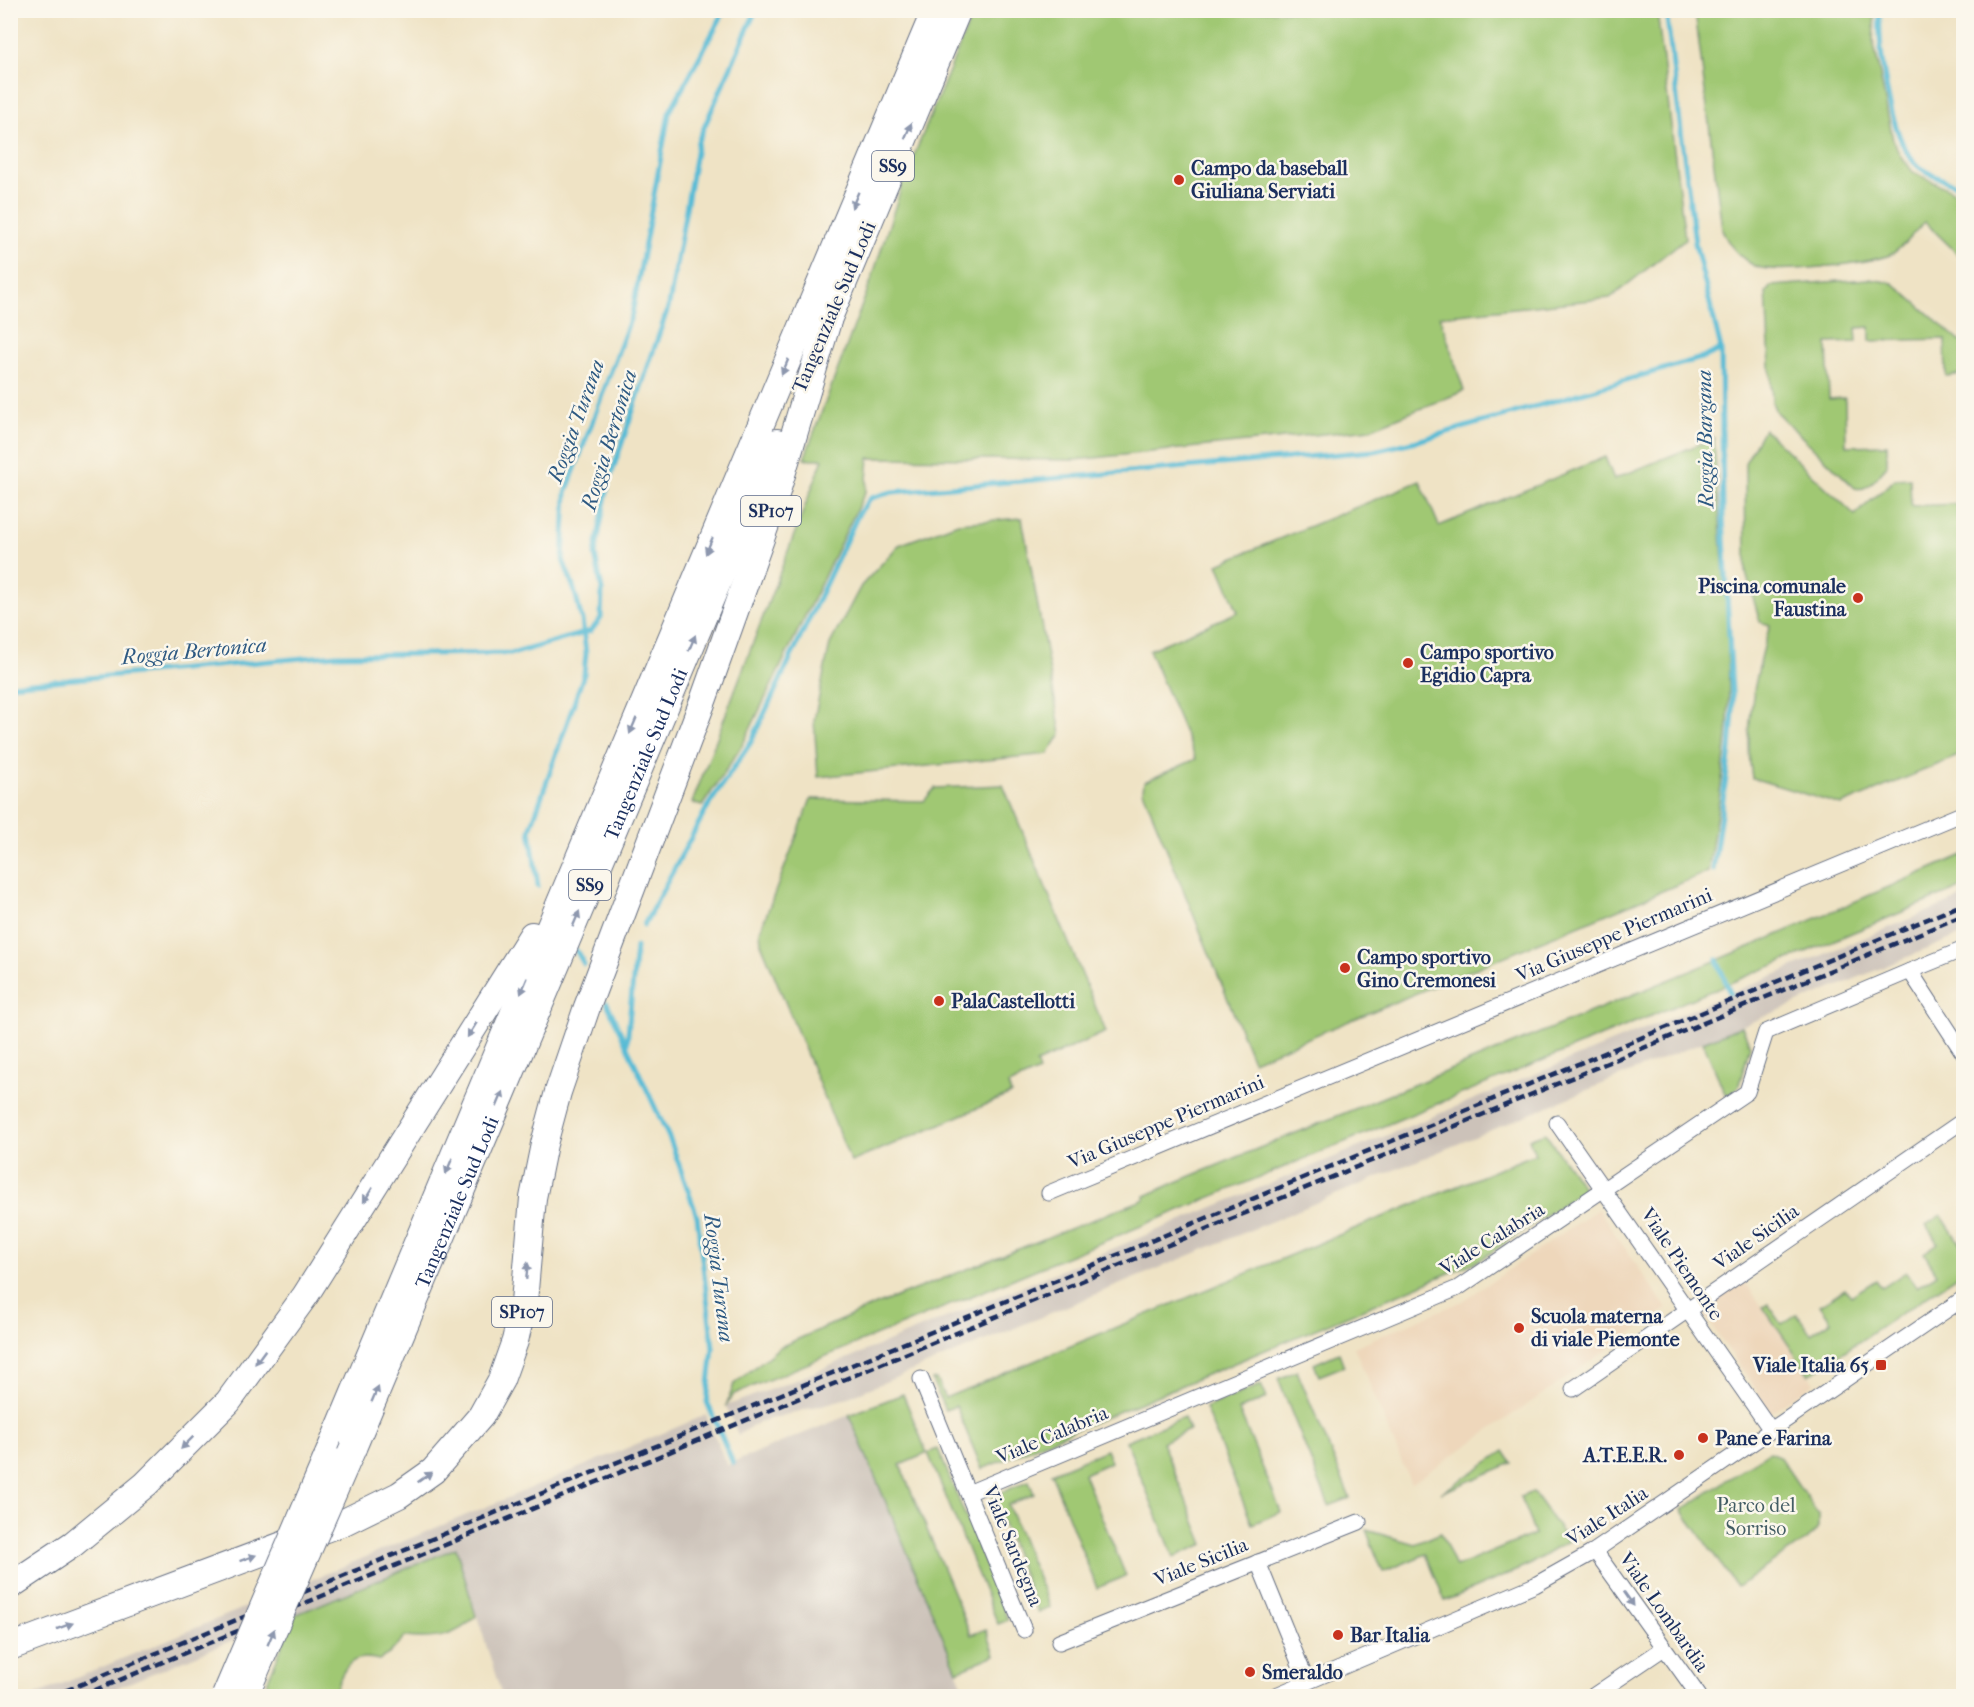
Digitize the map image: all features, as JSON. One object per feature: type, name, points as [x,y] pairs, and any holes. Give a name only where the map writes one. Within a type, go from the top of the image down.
[{"type":"highway","name":"Tangenziale Sud Lodi","points":[[239,1695],[327,1457],[935,10]]},
{"type":"highway","name":"Tangenziale Sud Lodi","points":[[239,1695],[353,1448],[958,10]]},
{"type":"highway","name":"SP107","points":[[10,1647],[344,1522],[399,1495],[433,1472],[481,1416],[501,1380],[515,1341],[524,1302],[533,1198],[558,1092],[772,508],[828,321]]},
{"type":"highway","points":[[10,1586],[73,1544],[146,1484],[228,1402],[305,1296],[571,874]]},
{"type":"street","name":"Via Giuseppe Piermarini","points":[[1049,1193],[1964,813]]},
{"type":"street","name":"Viale Calabria","points":[[968,1493],[1458,1288],[1606,1190],[1747,1092],[1766,1032],[1964,949]]},
{"type":"street","points":[[1910,971],[1964,1054]]},
{"type":"street","name":"Viale Sicilia","points":[[1573,1389],[1964,1120]]},
{"type":"street","name":"Viale Piemonte","points":[[1557,1123],[1606,1190],[1771,1431]]},
{"type":"street","name":"Viale Italia","points":[[1274,1696],[1536,1585],[1595,1551],[1964,1298]]},
{"type":"street","name":"Viale Sardegna","points":[[921,1378],[1024,1630]]},
{"type":"street","name":"Viale Sicilia","points":[[1059,1642],[1359,1522]]},
{"type":"street","name":"Viale Lombardia","points":[[1595,1551],[1699,1696]]},
{"type":"street","points":[[1258,1562],[1307,1682]]},
{"type":"street","points":[[1593,1696],[1664,1648]]},
{"type":"shaded area","points":[[1963,897],[1963,934],[844,1399],[759,1422],[738,1435],[726,1406],[793,1381]]},
{"type":"shaded area","name":"Scuola materna di viale Piemonte","points":[[1598,1209],[1667,1309],[1411,1484],[1354,1347],[1463,1301]]},
{"type":"shaded area","points":[[1743,1279],[1815,1383],[1771,1412],[1700,1308]]},
{"type":"shaded area","points":[[706,1415],[727,1465],[849,1415],[967,1696],[502,1696],[456,1548],[97,1696],[33,1696]]},
{"type":"green space","name":"Campo da baseball Giuliana Serviati","points":[[974,11],[1657,11],[1685,239],[1610,298],[1440,316],[1464,391],[1370,429],[1075,460],[869,458],[866,490],[743,744],[702,806],[692,803],[823,459],[804,459],[871,281],[903,182]]},
{"type":"green space","points":[[1695,11],[1875,11],[1873,40],[1893,140],[1900,155],[1913,172],[1963,196],[1963,259],[1925,222],[1892,254],[1866,261],[1823,267],[1781,269],[1755,266],[1740,255],[1727,240],[1722,229]]},
{"type":"green space","points":[[1869,279],[1893,283],[1963,344],[1964,374],[1946,376],[1945,339],[1870,341],[1870,327],[1856,328],[1857,342],[1827,343],[1829,399],[1845,398],[1846,446],[1887,445],[1887,465],[1873,482],[1860,489],[1855,488],[1776,412],[1772,402],[1766,292],[1771,286]]},
{"type":"green space","name":"Piscina comunale Faustina","points":[[1764,429],[1855,515],[1895,479],[1910,478],[1911,506],[1958,504],[1958,519],[1963,519],[1963,754],[1841,805],[1752,778],[1749,739],[1752,701],[1770,625],[1760,622],[1746,573],[1745,463]]},
{"type":"green space","points":[[1714,438],[1727,616],[1729,687],[1725,760],[1708,872],[1253,1061],[1143,791],[1144,782],[1196,759],[1149,650],[1238,612],[1218,564],[1420,481],[1439,526],[1605,457],[1614,479]]},
{"type":"green space","points":[[1022,518],[1061,734],[1048,754],[818,777],[814,720],[830,644],[861,586],[899,545],[958,523]]},
{"type":"green space","points":[[1003,785],[1106,1032],[1036,1063],[1039,1071],[1008,1085],[1011,1094],[851,1162],[761,943],[760,931],[811,799],[924,801],[935,788]]},
{"type":"green space","points":[[1963,855],[1963,887],[734,1394],[726,1406],[734,1384],[780,1347],[871,1307],[1145,1199],[1145,1196],[1179,1181],[1754,945]]},
{"type":"green space","points":[[1742,1026],[1750,1046],[1738,1088],[1726,1096],[1703,1042]]},
{"type":"green space","points":[[1545,1133],[1584,1189],[1480,1260],[982,1469],[956,1406],[945,1410],[932,1380],[936,1379],[945,1398],[1535,1154],[1529,1139]]},
{"type":"green space","points":[[1941,1215],[1963,1248],[1963,1272],[1809,1375],[1763,1307],[1768,1304],[1782,1324],[1797,1314],[1811,1334],[1831,1321],[1820,1305],[1845,1289],[1851,1296],[1876,1280],[1882,1288],[1906,1272],[1917,1287],[1937,1274],[1924,1253],[1938,1243],[1926,1225]]},
{"type":"green space","points":[[1339,1353],[1344,1366],[1319,1376],[1314,1364]]},
{"type":"green space","points":[[1297,1371],[1350,1498],[1329,1506],[1278,1379]]},
{"type":"green space","points":[[1261,1385],[1267,1398],[1239,1410],[1281,1512],[1252,1524],[1205,1408]]},
{"type":"green space","points":[[903,1394],[927,1453],[938,1449],[1008,1620],[998,1624],[928,1453],[900,1465],[971,1635],[986,1629],[995,1655],[957,1671],[849,1415]]},
{"type":"green space","points":[[1184,1417],[1189,1430],[1162,1442],[1204,1544],[1174,1557],[1126,1441]]},
{"type":"green space","points":[[1106,1450],[1111,1462],[1084,1474],[1126,1576],[1097,1588],[1051,1473]]},
{"type":"green space","points":[[1504,1451],[1512,1463],[1441,1493]]},
{"type":"green space","name":"Parco del Sorriso","points":[[1769,1452],[1779,1456],[1818,1514],[1818,1528],[1813,1535],[1737,1587],[1682,1510]]},
{"type":"green space","points":[[1029,1481],[1034,1494],[1008,1505],[1050,1607],[1038,1612],[992,1496]]},
{"type":"green space","points":[[1533,1492],[1568,1541],[1527,1566],[1445,1601],[1426,1554],[1383,1572],[1366,1530],[1415,1544],[1441,1533],[1456,1567],[1535,1534],[1520,1497]]},
{"type":"green space","points":[[456,1548],[476,1616],[468,1623],[443,1636],[405,1637],[389,1654],[379,1660],[360,1658],[353,1661],[344,1672],[333,1696],[268,1696],[267,1682],[295,1615]]},
{"type":"waterway","name":"Roggia Turana","points":[[538,886],[530,830],[584,674],[586,653],[582,620],[563,560],[566,493],[632,314],[669,113],[725,10]]},
{"type":"waterway","name":"Roggia Bertonica","points":[[10,685],[336,655],[515,653],[591,631],[601,618],[602,590],[595,554],[608,484],[669,305],[698,141],[756,10]]},
{"type":"waterway","name":"Roggia Bargana","points":[[1666,10],[1695,243],[1721,349],[1723,517],[1733,711],[1730,750],[1713,870]]},
{"type":"waterway","points":[[1880,10],[1881,46],[1887,90],[1905,149],[1914,162],[1925,171],[1964,188]]},
{"type":"waterway","points":[[644,925],[708,806],[751,742],[859,513],[871,498],[892,492],[1374,451],[1417,441],[1705,357],[1721,349]]},
{"type":"waterway","points":[[627,1044],[636,947]]},
{"type":"waterway","name":"Roggia Turana","points":[[576,950],[584,964]]},
{"type":"waterway","name":"Roggia Bargana","points":[[1717,960],[1730,993]]},
{"type":"waterway","name":"Roggia Turana","points":[[607,1003],[671,1142],[697,1216],[713,1348],[707,1402],[733,1463]]},
{"type":"railway","points":[[53,1696],[1964,904]]},
{"type":"railway","points":[[81,1696],[1964,915]]},
{"type":"place","name":"Campo da baseball Giuliana Serviati","points":[[1179,180]]},
{"type":"place","name":"Piscina comunale Faustina","points":[[1858,598]]},
{"type":"place","name":"Campo sportivo Egidio Capra","points":[[1408,663]]},
{"type":"place","name":"Campo sportivo Gino Cremonesi","points":[[1345,968]]},
{"type":"place","name":"PalaCastellotti","points":[[939,1001]]},
{"type":"place","name":"Scuola materna di viale Piemonte","points":[[1519,1328]]},
{"type":"place","name":"Viale Italia 65","points":[[1881,1365]]},
{"type":"place","name":"Pane e Farina","points":[[1703,1438]]},
{"type":"place","name":"A.T.E.E.R.","points":[[1679,1455]]},
{"type":"place","name":"Bar Italia","points":[[1338,1635]]},
{"type":"place","name":"Smeraldo","points":[[1250,1672]]}]
